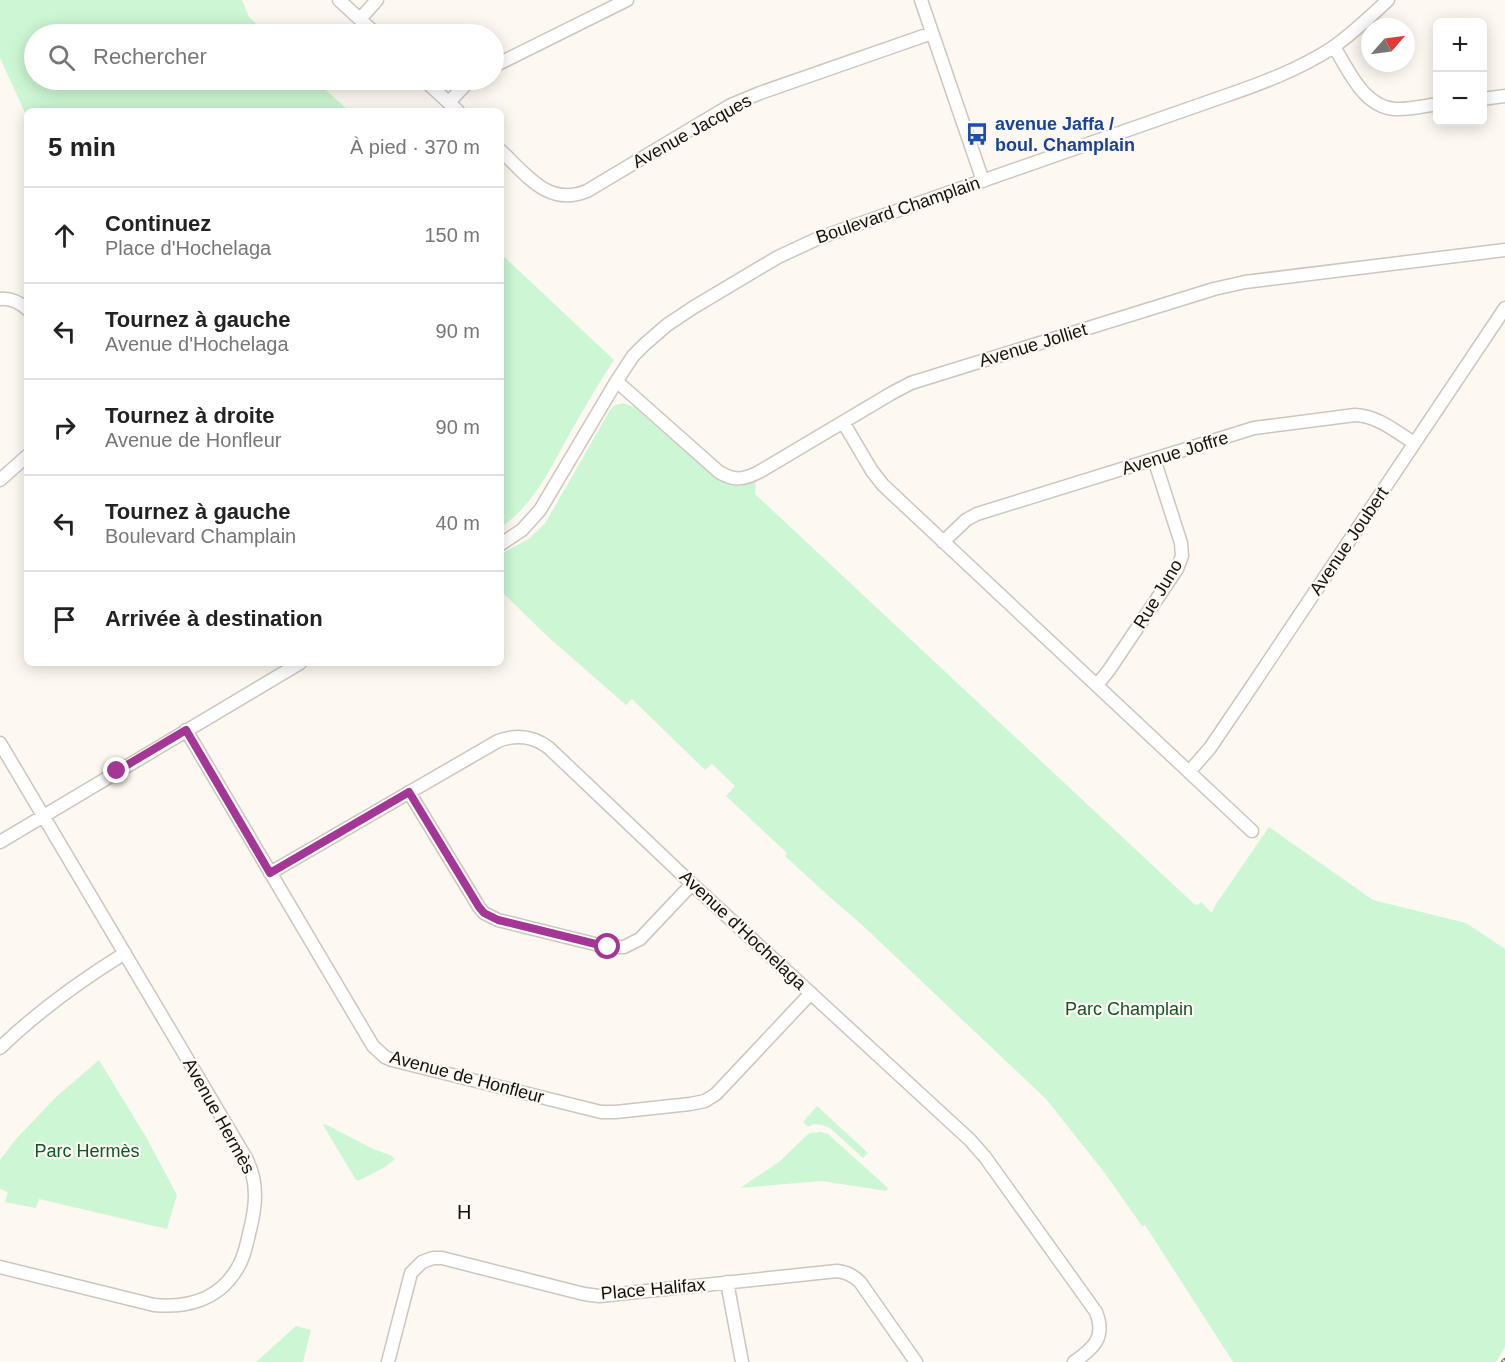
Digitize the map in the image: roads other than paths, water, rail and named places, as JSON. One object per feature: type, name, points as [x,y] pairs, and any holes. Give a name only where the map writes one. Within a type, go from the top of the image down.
[{"type":"street","points":[[339,0],[365,24]]},
{"type":"street","points":[[360,19],[377,0]]},
{"type":"street","points":[[504,61],[627,0]]},
{"type":"street","points":[[921,0],[983,181]]},
{"type":"street","name":"Boulevard Champlain","points":[[504,542],[522,530],[540,510],[615,382],[633,356],[661,330],[694,308],[778,257],[819,238],[1289,71],[1334,46],[1388,0]]},
{"type":"street","name":"Avenue Jacques","points":[[504,154],[544,190],[559,195],[576,195],[731,105],[932,33]]},
{"type":"street","points":[[1334,46],[1362,92],[1377,105],[1402,109],[1433,105]]},
{"type":"street","points":[[435,90],[453,107],[464,90]]},
{"type":"street","points":[[1487,98],[1505,96]]},
{"type":"street","name":"Avenue Jolliet","points":[[615,382],[719,472],[736,479],[744,478],[759,472],[903,387],[1214,289],[1245,282],[1505,250]]},
{"type":"street","points":[[0,299],[10,299],[24,307]]},
{"type":"street","name":"Avenue Joubert","points":[[1189,772],[1210,748],[1505,308]]},
{"type":"street","name":"Avenue Joffre","points":[[943,542],[966,520],[977,514],[1254,428],[1355,415],[1376,419],[1414,443]]},
{"type":"street","points":[[843,422],[879,481],[1252,831]]},
{"type":"street","points":[[0,480],[24,459]]},
{"type":"street","name":"Rue Juno","points":[[1096,685],[1109,670],[1171,578],[1182,556],[1181,543],[1154,459]]},
{"type":"street","points":[[0,842],[295,666]]},
{"type":"street","name":"Avenue de Honfleur","points":[[186,730],[373,1046],[385,1057],[400,1063],[601,1112],[690,1104],[705,1101],[722,1088],[811,993]]},
{"type":"street","name":"Avenue d'Hochelaga","points":[[270,873],[498,741],[514,736],[532,738],[541,742],[990,1162],[1098,1318],[1100,1329],[1096,1341],[1091,1350],[1074,1362]]},
{"type":"street","name":"Avenue Hermès","points":[[0,743],[249,1165],[256,1189],[255,1207],[248,1239],[240,1262],[230,1278],[208,1297],[179,1306],[154,1305],[0,1267]]},
{"type":"street","points":[[409,792],[479,907],[484,913],[498,920],[608,947],[624,947],[640,939],[692,884]]},
{"type":"street","points":[[0,1048],[57,998],[125,953]]},
{"type":"street","name":"Place Halifax","points":[[388,1362],[411,1273],[422,1262],[433,1258],[442,1258],[593,1295],[837,1271],[848,1273],[860,1282],[916,1362]]},
{"type":"street","points":[[727,1282],[742,1362]]},
{"type":"place","name":"avenue Jaffa / boul. Champlain","points":[[977,134]]},
{"type":"district","name":"H","points":[[465,1212]]},
{"type":"park label","name":"Parc Champlain","points":[[1129,1009]]},
{"type":"park label","name":"Parc Hermès","points":[[87,1151]]}]
